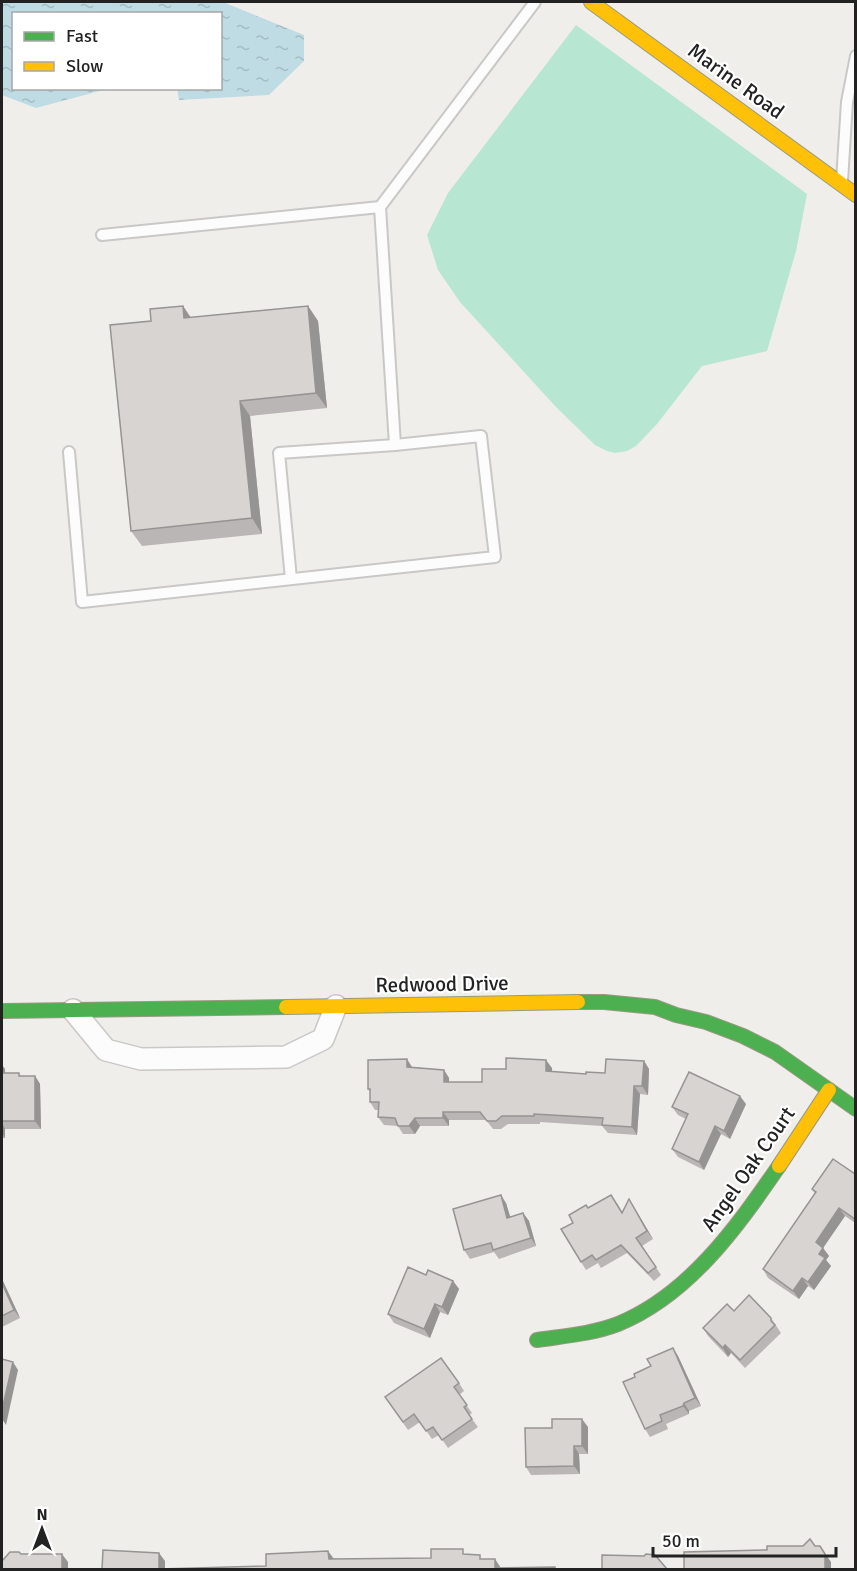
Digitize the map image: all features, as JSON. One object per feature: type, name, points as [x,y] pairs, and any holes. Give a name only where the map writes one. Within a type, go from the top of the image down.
[{"type":"street","name":"Marine Road","points":[[591,2],[855,195]]},
{"type":"street","name":"Redwood Drive","points":[[2,1011],[604,1002],[655,1007],[706,1022],[776,1052],[855,1108]]},
{"type":"street","points":[[73,1010],[106,1050],[141,1059],[286,1057],[323,1039],[336,1006]]},
{"type":"street","name":"Angel Oak Court","points":[[537,1340],[592,1331],[624,1321],[648,1309],[666,1296],[717,1250],[736,1227],[829,1090]]},
{"type":"lane","points":[[395,445],[380,207],[536,2]]},
{"type":"lane","points":[[842,184],[847,102],[855,56]]},
{"type":"lane","points":[[102,235],[380,207]]},
{"type":"lane","points":[[69,452],[82,602],[495,557],[481,436],[279,453],[291,579]]},
{"type":"green space","points":[[576,25],[807,194],[796,251],[767,351],[702,366],[657,424],[636,446],[627,451],[615,453],[595,445],[556,407],[460,302],[438,270],[427,235],[448,193]]},
{"type":"water","points":[[2,2],[223,2],[304,35],[304,61],[269,95],[179,100],[177,90],[222,90],[222,12],[12,12],[12,90],[103,90],[36,108],[2,95]]},
{"type":"building","points":[[183,306],[184,318],[308,306],[316,393],[240,401],[252,518],[131,531],[110,325],[151,321],[150,309]]},
{"type":"building","points":[[506,1058],[546,1060],[546,1071],[586,1074],[586,1072],[605,1073],[606,1059],[644,1061],[642,1086],[634,1086],[632,1127],[602,1125],[603,1118],[534,1114],[534,1116],[502,1116],[496,1121],[487,1121],[480,1112],[443,1112],[443,1118],[415,1118],[409,1126],[398,1126],[395,1118],[378,1117],[379,1102],[370,1102],[368,1060],[407,1059],[407,1067],[444,1070],[444,1082],[482,1082],[482,1069],[506,1069]]},
{"type":"building","points":[[689,1072],[740,1096],[724,1131],[715,1126],[699,1162],[672,1149],[688,1114],[672,1107]]},
{"type":"building","points":[[2,1073],[35,1076],[35,1121],[2,1121]]},
{"type":"building","points":[[833,1159],[855,1174],[855,1219],[839,1208],[816,1242],[823,1248],[819,1254],[825,1258],[808,1282],[802,1278],[793,1291],[763,1269],[816,1192],[812,1189]]},
{"type":"building","points":[[501,1195],[507,1218],[523,1213],[531,1238],[493,1250],[491,1243],[464,1250],[453,1209]]},
{"type":"building","points":[[611,1195],[622,1213],[629,1199],[647,1231],[636,1238],[656,1267],[648,1273],[621,1245],[596,1260],[592,1255],[581,1262],[561,1229],[573,1223],[569,1215],[586,1205],[588,1208]]},
{"type":"building","points":[[408,1267],[426,1275],[428,1270],[453,1281],[442,1307],[435,1304],[424,1329],[388,1314]]},
{"type":"building","points":[[2,1283],[14,1310],[2,1316]]},
{"type":"building","points":[[749,1295],[775,1325],[740,1360],[725,1345],[723,1348],[703,1328],[727,1304],[734,1311]]},
{"type":"building","points":[[673,1348],[695,1398],[684,1403],[683,1406],[660,1415],[662,1421],[645,1429],[623,1382],[651,1366],[647,1359]]},
{"type":"building","points":[[441,1358],[459,1383],[454,1387],[467,1405],[464,1407],[472,1419],[442,1440],[433,1427],[426,1431],[414,1414],[403,1422],[385,1397]]},
{"type":"building","points":[[2,1359],[13,1362],[2,1410]]},
{"type":"building","points":[[552,1419],[582,1419],[582,1446],[574,1446],[574,1466],[526,1467],[525,1428],[552,1428]]},
{"type":"building","points":[[810,1539],[815,1546],[820,1546],[825,1554],[825,1569],[684,1569],[684,1552],[767,1550],[767,1546],[803,1546]]},
{"type":"building","points":[[431,1549],[463,1549],[463,1554],[480,1555],[480,1559],[495,1559],[495,1568],[555,1567],[555,1569],[159,1569],[266,1566],[266,1554],[328,1551],[329,1559],[431,1558]]},
{"type":"building","points":[[103,1550],[159,1553],[159,1569],[102,1569]]},
{"type":"building","points":[[10,1552],[62,1554],[62,1569],[2,1569],[2,1561]]},
{"type":"building","points":[[646,1554],[655,1555],[667,1569],[602,1569],[602,1555],[644,1556]]},
{"type":"traffic: fast","points":[[578,1002],[655,1007],[743,1036],[775,1052],[856,1109]]},
{"type":"traffic: fast","points":[[2,1011],[286,1007]]},
{"type":"traffic: fast","points":[[537,1340],[578,1334],[618,1324],[667,1296],[689,1277],[728,1235],[779,1166]]},
{"type":"traffic: slow","points":[[591,2],[856,195]]},
{"type":"traffic: slow","points":[[286,1007],[578,1002]]},
{"type":"traffic: slow","points":[[779,1166],[829,1090]]}]
